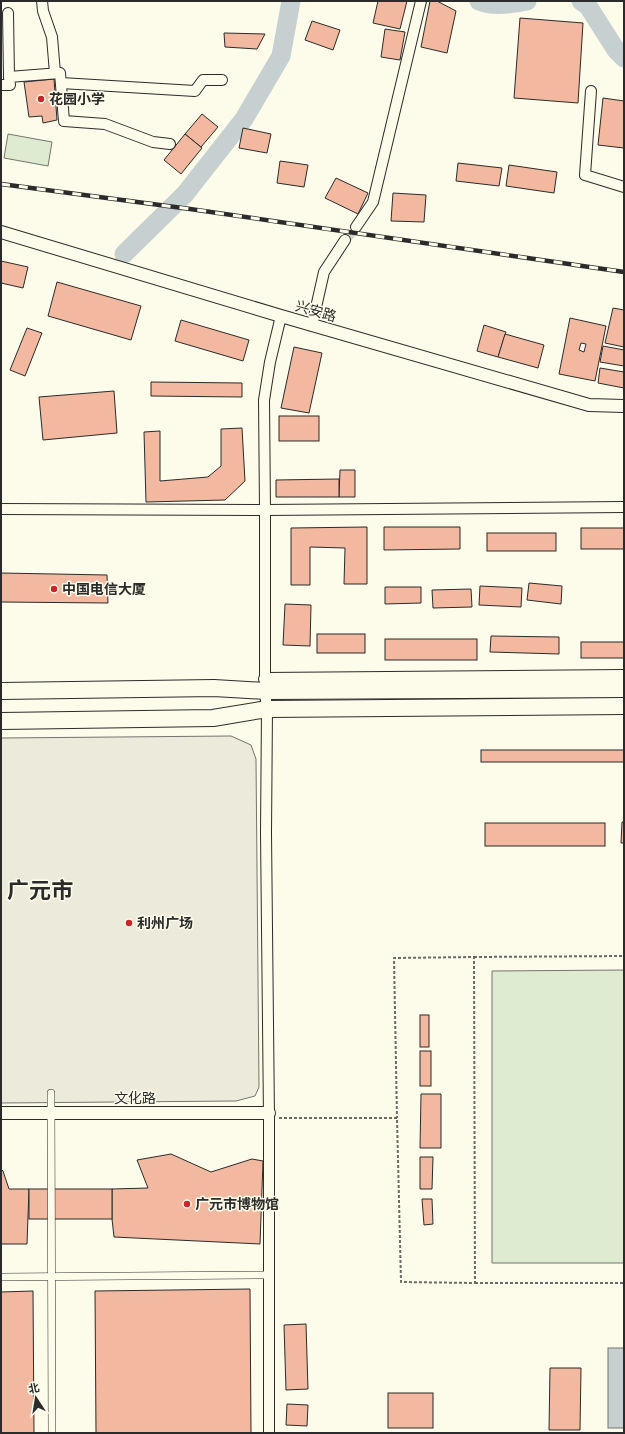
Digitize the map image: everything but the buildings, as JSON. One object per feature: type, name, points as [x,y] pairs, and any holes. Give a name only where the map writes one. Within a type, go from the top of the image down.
[{"type":"highway","points":[[1,691],[214,688],[265,685],[624,689]]},
{"type":"highway","points":[[1,721],[213,718],[267,709],[624,706]]},
{"type":"street","points":[[42,1],[43,12],[52,37],[55,73]]},
{"type":"street","points":[[356,227],[373,202],[421,1]]},
{"type":"street","points":[[1,85],[10,85],[8,13]]},
{"type":"street","points":[[9,77],[60,73],[64,121],[105,124],[153,142],[170,144]]},
{"type":"street","points":[[61,83],[195,91],[202,80],[222,80]]},
{"type":"street","points":[[591,91],[585,175],[624,187]]},
{"type":"street","name":"兴安路","points":[[1,232],[281,316],[588,405],[624,406]]},
{"type":"street","points":[[312,325],[324,272],[345,240]]},
{"type":"street","points":[[269,1433],[269,1116],[264,400],[270,362],[281,316]]},
{"type":"street","points":[[1,509],[265,510],[624,507]]},
{"type":"street","points":[[265,685],[624,676]]},
{"type":"street","points":[[52,1093],[52,1433]]},
{"type":"street","name":"文化路","points":[[1,1113],[269,1116]]},
{"type":"street","points":[[1,1277],[269,1275]]},
{"type":"path","points":[[624,956],[394,958],[401,1282],[624,1283]]},
{"type":"path","points":[[474,957],[475,1283]]},
{"type":"path","points":[[269,1116],[397,1118]]},
{"type":"green space","points":[[8,134],[52,142],[48,166],[4,158]]},
{"type":"green space","points":[[624,970],[624,1263],[492,1263],[492,971]]},
{"type":"shaded area","name":"利州广场","points":[[231,736],[251,745],[256,759],[259,1087],[255,1096],[236,1101],[1,1103],[1,738]]},
{"type":"shaded area","points":[[608,1348],[624,1348],[624,1428],[608,1428]]},
{"type":"waterway","points":[[124,254],[185,194],[244,119],[281,56],[291,1]]},
{"type":"waterway","points":[[479,1],[490,4],[509,4],[527,1]]},
{"type":"waterway","points":[[581,1],[588,6],[616,50],[624,58]]},
{"type":"tunnel","points":[[345,240],[356,227]]},
{"type":"railway","points":[[1,184],[190,209],[624,272]]},
{"type":"place","name":"花园小学","points":[[41,99]]},
{"type":"place","name":"中国电信大厦","points":[[54,589]]},
{"type":"place","name":"利州广场","points":[[129,923]]},
{"type":"place","name":"广元市博物馆","points":[[187,1204]]},
{"type":"district","name":"广元市","points":[[40,890]]}]
